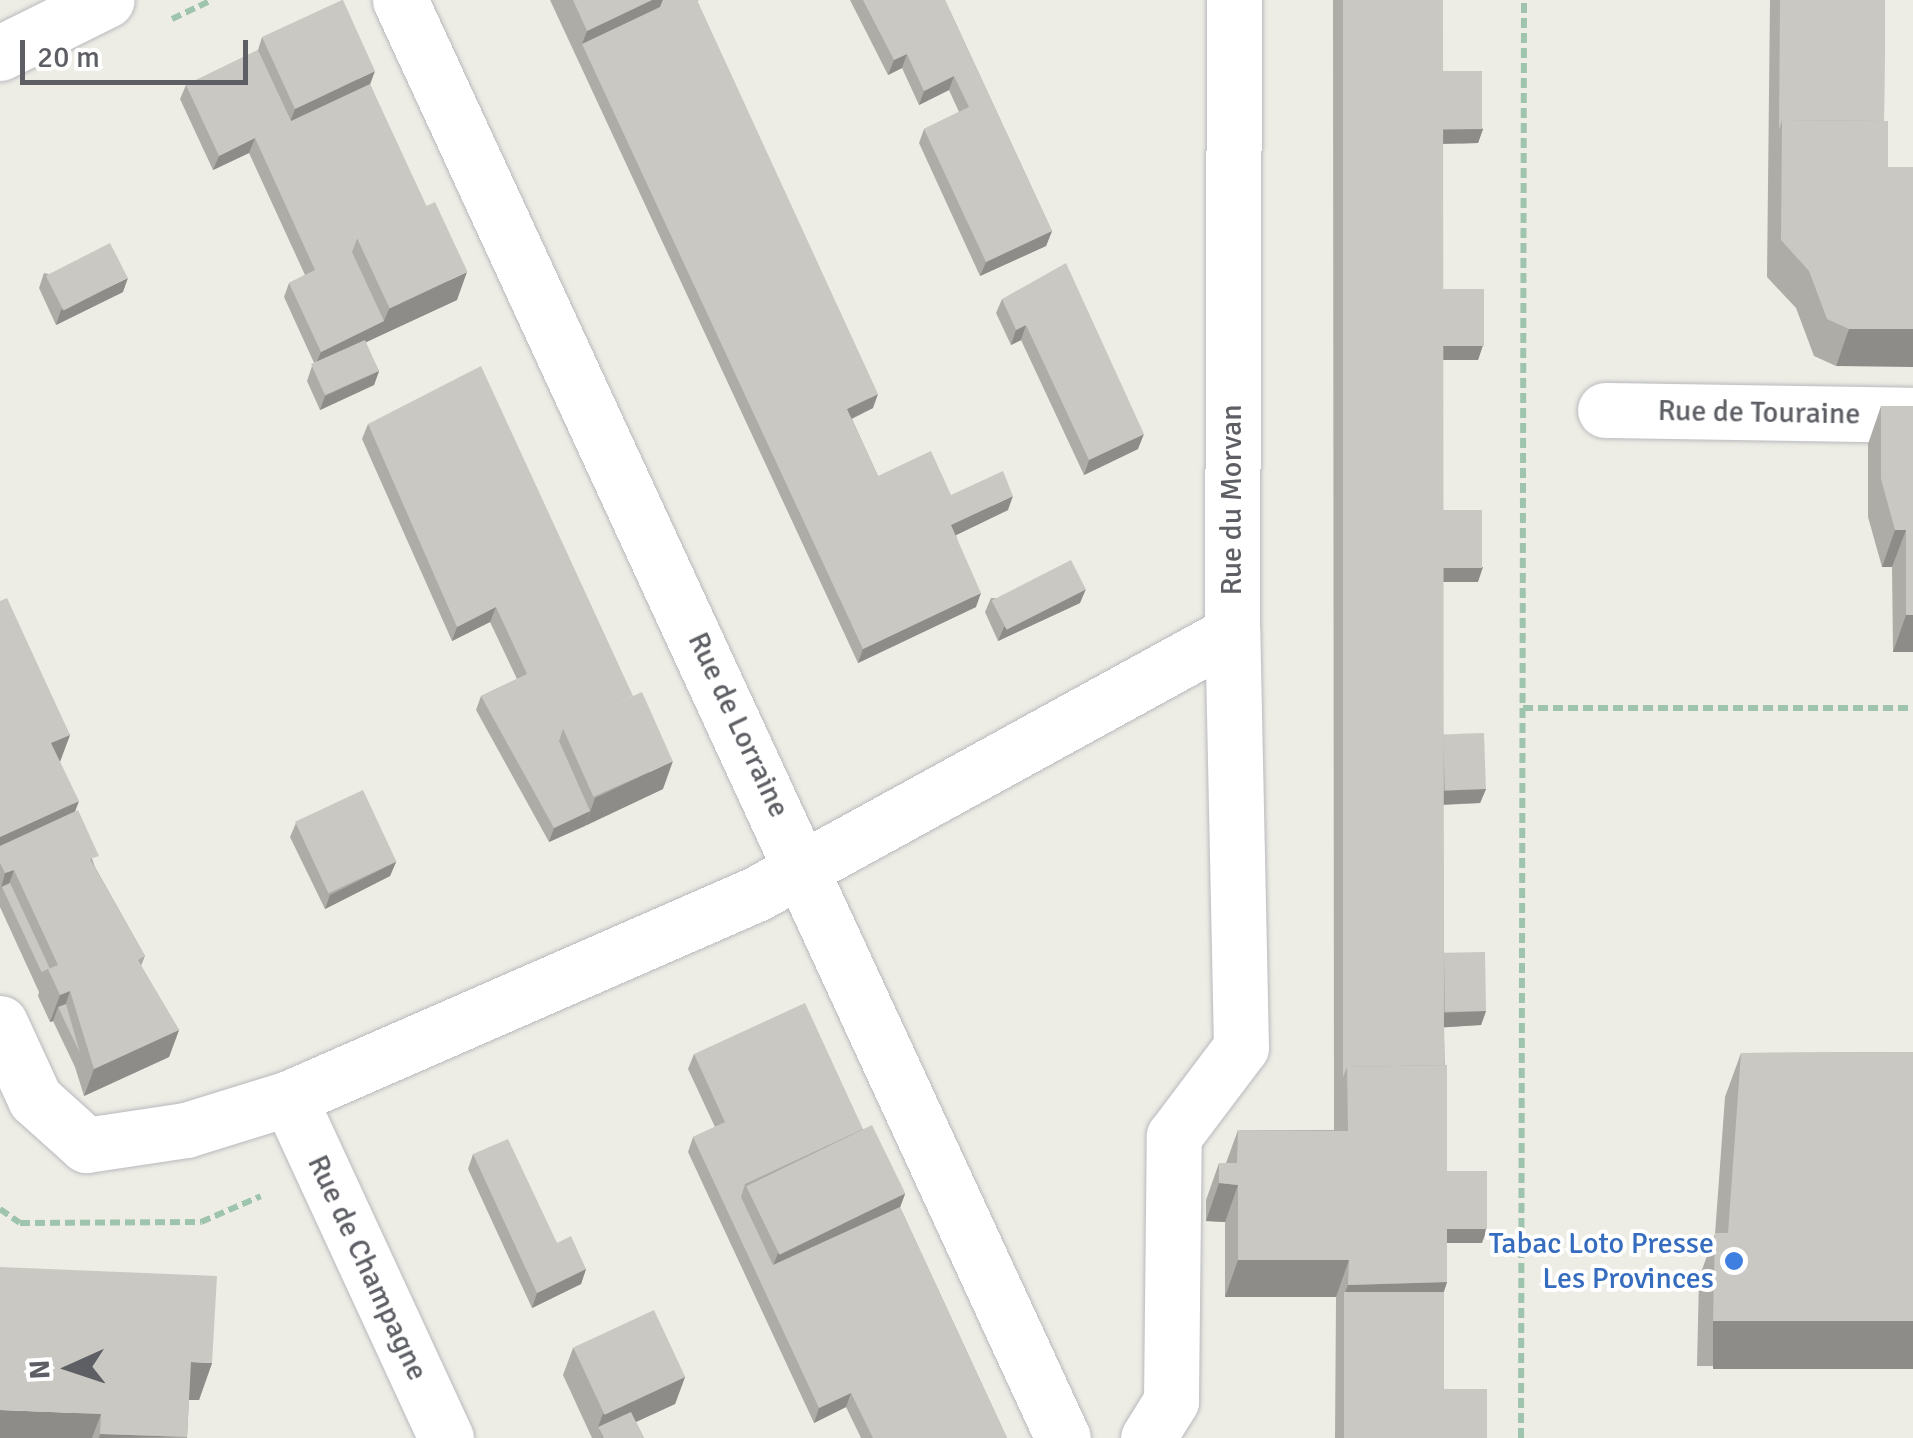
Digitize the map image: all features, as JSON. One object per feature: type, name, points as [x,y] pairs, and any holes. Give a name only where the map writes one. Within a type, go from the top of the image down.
[{"type":"street","points":[[0,52],[107,0]]},
{"type":"street","name":"Rue du Morvan","points":[[0,1023],[36,1099],[86,1145],[186,1130],[289,1098],[804,867],[1232,633],[1234,0]]},
{"type":"street","name":"Rue de Lorraine","points":[[415,5],[1063,1438]]},
{"type":"street","name":"Rue de Touraine","points":[[1605,410],[1913,415]]},
{"type":"street","points":[[1148,1438],[1170,1401],[1174,1136],[1241,1047],[1232,633]]},
{"type":"street","name":"Rue de Champagne","points":[[289,1098],[446,1438]]},
{"type":"path","points":[[1520,1438],[1524,0]]},
{"type":"path","points":[[1522,708],[1913,708]]},
{"type":"path","points":[[0,1210],[20,1223],[201,1222],[322,1169]]},
{"type":"building","points":[[343,0],[375,71],[295,109],[262,37]]},
{"type":"building","points":[[573,0],[652,0],[587,31]]},
{"type":"building","points":[[663,0],[697,0],[878,394],[847,409],[878,476],[931,451],[951,495],[1003,471],[1013,496],[951,525],[981,593],[863,649],[582,44],[660,7]]},
{"type":"building","points":[[863,0],[945,0],[1052,231],[986,262],[924,129],[969,107],[954,76],[924,91],[907,54],[894,60]]},
{"type":"building","points":[[1343,0],[1443,0],[1444,1065],[1347,1067],[1343,1077]]},
{"type":"building","points":[[1780,0],[1885,0],[1884,121],[1782,120],[1779,130]]},
{"type":"building","points":[[258,50],[291,121],[370,84],[427,207],[357,239],[352,252],[384,321],[321,352],[289,283],[315,270],[255,138],[219,156],[186,85]]},
{"type":"building","points":[[1443,71],[1482,71],[1482,129],[1443,129]]},
{"type":"building","points":[[1782,120],[1888,121],[1888,167],[1913,167],[1913,329],[1849,329],[1827,319],[1809,271],[1781,240]]},
{"type":"building","points":[[435,202],[468,272],[390,308],[357,238]]},
{"type":"building","points":[[110,243],[128,278],[64,310],[46,276]]},
{"type":"building","points":[[1066,263],[1144,434],[1089,460],[1026,325],[1016,330],[1002,299]]},
{"type":"building","points":[[1443,289],[1484,289],[1484,346],[1443,346]]},
{"type":"building","points":[[365,340],[379,371],[325,395],[311,364]]},
{"type":"building","points":[[481,366],[633,696],[563,729],[559,741],[590,811],[554,828],[481,696],[527,674],[496,607],[457,627],[368,424]]},
{"type":"building","points":[[1881,406],[1913,406],[1913,615],[1906,615],[1906,530],[1895,530],[1881,479]]},
{"type":"building","points":[[1443,510],[1482,510],[1482,568],[1443,568]]},
{"type":"building","points":[[1071,560],[1086,589],[1007,630],[992,600]]},
{"type":"building","points":[[7,598],[70,735],[51,743],[79,801],[0,837],[0,601]]},
{"type":"building","points":[[642,692],[673,761],[593,797],[563,727]]},
{"type":"building","points":[[1484,733],[1486,789],[1445,790],[1443,734]]},
{"type":"building","points":[[363,790],[396,862],[328,893],[295,822]]},
{"type":"building","points":[[78,810],[99,856],[90,859],[145,956],[138,960],[179,1030],[94,1069],[70,991],[60,995],[48,969],[58,965],[14,870],[5,873],[0,863],[0,846]]},
{"type":"building","points":[[10,883],[50,968],[42,972],[2,887]]},
{"type":"building","points":[[1485,952],[1486,1011],[1445,1012],[1444,953]]},
{"type":"building","points":[[805,1003],[863,1129],[745,1184],[741,1197],[773,1265],[900,1207],[1007,1438],[873,1438],[851,1393],[819,1408],[693,1137],[725,1122],[694,1054]]},
{"type":"building","points":[[66,1004],[80,1053],[58,1007]]},
{"type":"building","points":[[1913,1052],[1913,1321],[1713,1321],[1715,1233],[1728,1233],[1741,1053]]},
{"type":"building","points":[[1447,1065],[1447,1282],[1348,1285],[1349,1260],[1238,1260],[1238,1185],[1219,1183],[1219,1163],[1237,1163],[1238,1130],[1348,1131],[1347,1067]]},
{"type":"building","points":[[872,1125],[905,1193],[779,1255],[746,1186]]},
{"type":"building","points":[[508,1139],[557,1243],[571,1236],[586,1269],[537,1293],[473,1154]]},
{"type":"building","points":[[1447,1171],[1487,1171],[1487,1229],[1447,1229]]},
{"type":"building","points":[[0,1267],[217,1276],[212,1363],[191,1362],[187,1437],[100,1434],[101,1414],[0,1410]]},
{"type":"building","points":[[1344,1292],[1444,1292],[1444,1438],[1344,1438]]},
{"type":"building","points":[[654,1310],[685,1377],[605,1415],[573,1348]]},
{"type":"building","points":[[1444,1389],[1487,1389],[1487,1438],[1444,1438]]},
{"type":"building","points":[[631,1412],[644,1438],[604,1438],[598,1427]]},
{"type":"place","name":"Tabac Loto Presse Les Provinces","points":[[1734,1261]]}]
